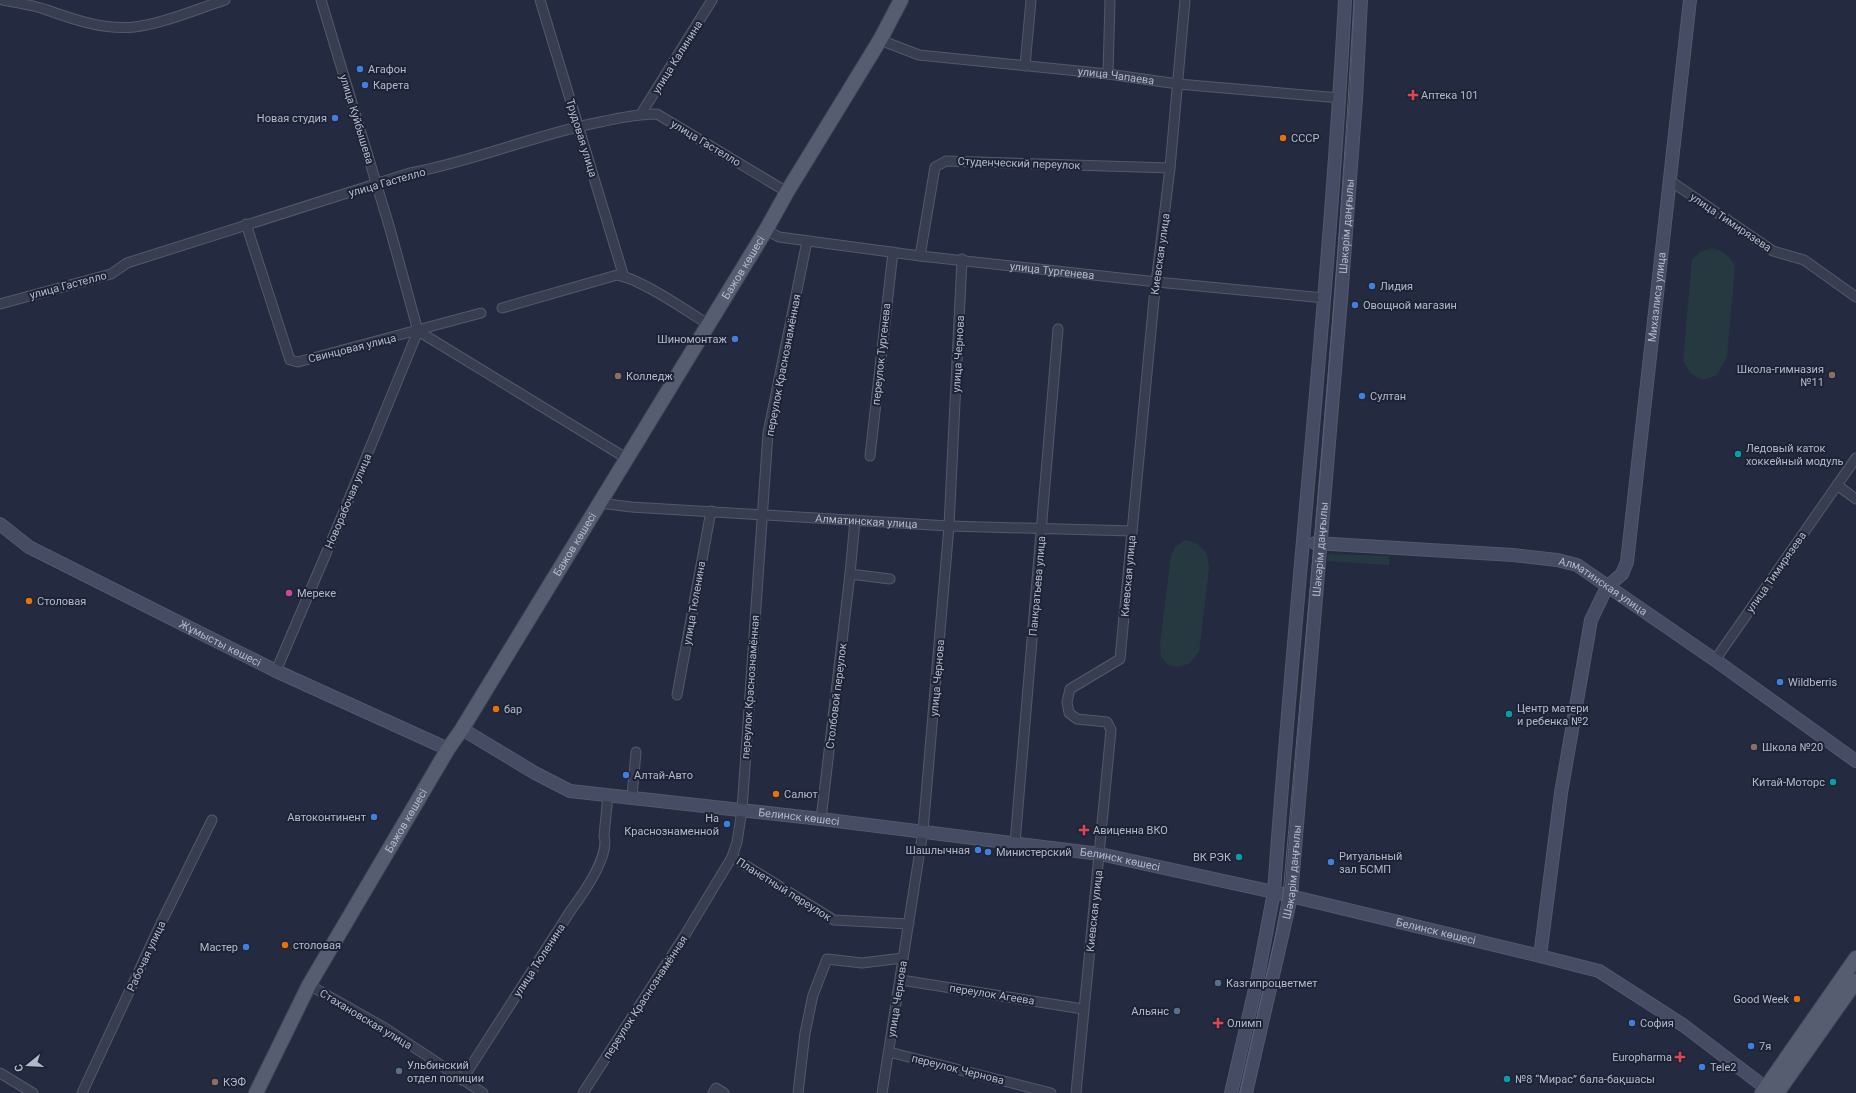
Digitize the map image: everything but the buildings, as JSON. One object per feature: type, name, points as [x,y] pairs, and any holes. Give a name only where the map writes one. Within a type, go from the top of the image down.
[{"type":"main road","name":"Бажов көшесі","points":[[256,1093],[309,985],[448,750],[766,230],[787,192],[880,40],[901,0]]},
{"type":"main road","name":"Шәкәрім даңғылы","points":[[1231,1093],[1258,976],[1274,892],[1340,98],[1345,0]]},
{"type":"main road","name":"Шәкәрім даңғылы","points":[[1246,1093],[1291,897],[1341,299],[1356,99],[1361,0]]},
{"type":"main road","name":"Михаэлиса улица","points":[[1607,587],[1622,574],[1627,562],[1690,0]]},
{"type":"main road","name":"улица Чапаева","points":[[1340,98],[1356,99]]},
{"type":"main road","name":"улица Тургенева","points":[[1324,298],[1341,299]]},
{"type":"main road","name":"Жұмысты көшесі","points":[[0,524],[28,547],[276,671],[448,750]]},
{"type":"main road","name":"Алматинская улица","points":[[1304,542],[1513,555],[1557,560],[1577,565],[1715,660],[1856,761]]},
{"type":"main road","points":[[1540,956],[1561,793],[1591,620],[1607,587]]},
{"type":"main road","name":"Белинск көшесі","points":[[462,729],[536,773],[570,791],[923,831],[1100,854],[1274,892],[1598,971],[1683,1025],[1772,1092]]},
{"type":"main road","points":[[1772,1092],[1856,958]]},
{"type":"main road","points":[[1772,1092],[1856,981]]},
{"type":"street","points":[[2,0],[47,10],[64,17],[102,26],[133,27],[155,23],[225,0]]},
{"type":"street","name":"улица Куйбышева","points":[[320,0],[390,229],[418,331]]},
{"type":"street","name":"Трудовая улица","points":[[540,0],[624,276]]},
{"type":"street","name":"улица Калинина","points":[[641,114],[712,0]]},
{"type":"street","points":[[1026,66],[1031,0]]},
{"type":"street","points":[[1108,74],[1110,0]]},
{"type":"street","name":"Киевская улица","points":[[1076,1093],[1111,730],[1107,722],[1077,718],[1069,713],[1067,702],[1070,689],[1120,659],[1154,299],[1170,168],[1185,0]]},
{"type":"street","name":"улица Чапаева","points":[[880,40],[919,55],[1108,74],[1178,84],[1340,98]]},
{"type":"street","name":"улица Гастелло","points":[[0,304],[111,274],[127,264],[246,224],[410,173],[444,167],[578,126],[641,114],[657,114],[787,192]]},
{"type":"street","name":"Студенческий переулок","points":[[920,256],[935,167],[946,161],[1170,168]]},
{"type":"street","name":"улица Тимирязева","points":[[1669,180],[1773,251],[1804,260],[1856,297]]},
{"type":"street","name":"Свинцовая улица","points":[[246,224],[290,360],[298,362],[481,313]]},
{"type":"street","name":"улица Тургенева","points":[[766,230],[779,237],[920,256],[962,259],[1157,282],[1324,298]]},
{"type":"street","name":"переулок Краснознамённая","points":[[583,1093],[685,935],[732,856],[737,842],[742,810],[768,433],[807,241]]},
{"type":"street","name":"переулок Тургенева","points":[[870,456],[893,252]]},
{"type":"street","name":"улица Чернова","points":[[882,1093],[901,980],[903,958],[923,831],[950,526],[962,259]]},
{"type":"street","points":[[502,308],[616,275],[624,276],[639,283],[708,324]]},
{"type":"street","name":"Панкратьева улица","points":[[1015,843],[1058,329]]},
{"type":"street","points":[[418,331],[626,458]]},
{"type":"street","name":"Новорабочая улица","points":[[276,671],[418,331]]},
{"type":"street","name":"улица Тимирязева","points":[[1715,660],[1856,458]]},
{"type":"street","points":[[1836,485],[1856,499]]},
{"type":"street","name":"Алматинская улица","points":[[600,503],[631,507],[950,526],[1132,531]]},
{"type":"street","name":"улица Тюленина","points":[[677,695],[711,511]]},
{"type":"street","name":"Столбовой переулок","points":[[821,819],[855,520]]},
{"type":"street","points":[[850,574],[890,579]]},
{"type":"street","points":[[632,798],[636,752]]},
{"type":"street","name":"улица Тюленина","points":[[462,1080],[571,910],[587,888],[599,865],[606,841],[604,836],[608,795]]},
{"type":"street","name":"Рабочая улица","points":[[82,1093],[163,919],[212,820]]},
{"type":"street","name":"Планетный переулок","points":[[732,856],[834,920],[909,924]]},
{"type":"street","points":[[798,1093],[805,1033],[813,996],[827,959],[862,963],[903,958]]},
{"type":"street","name":"переулок Агеева","points":[[901,980],[1083,1009]]},
{"type":"street","name":"Стахановская улица","points":[[309,985],[385,1028],[483,1093]]},
{"type":"street","name":"переулок Чернова","points":[[889,1052],[1051,1093]]},
{"type":"street","points":[[0,1073],[33,1093]]},
{"type":"shaded area","points":[[1712,248],[1725,254],[1735,266],[1727,357],[1717,375],[1703,380],[1691,374],[1683,361],[1692,260],[1700,252]]},
{"type":"shaded area","points":[[1186,540],[1198,544],[1207,554],[1209,568],[1199,652],[1190,663],[1179,667],[1169,665],[1161,657],[1160,645],[1171,555],[1176,546]]},
{"type":"shaded area","points":[[1329,554],[1389,556],[1389,565],[1327,561]]},
{"type":"tram line","points":[[1240,1093],[1275,938],[1283,895],[1313,560],[1340,224],[1354,0]]},
{"type":"place","name":"Агафон","points":[[360,69]]},
{"type":"place","name":"Карета","points":[[365,85]]},
{"type":"place","name":"Аптека 101","points":[[1413,95]]},
{"type":"place","name":"Новая студия","points":[[335,118]]},
{"type":"place","name":"СССР","points":[[1283,138]]},
{"type":"place","name":"Лидия","points":[[1372,286]]},
{"type":"place","name":"Овощной магазин","points":[[1355,305]]},
{"type":"place","name":"Шиномонтаж","points":[[735,339]]},
{"type":"place","name":"Школа-гимназия №11","points":[[1832,375]]},
{"type":"place","name":"Колледж","points":[[618,376]]},
{"type":"place","name":"Султан","points":[[1362,396]]},
{"type":"place","name":"Ледовый каток хоккейный модуль","points":[[1738,454]]},
{"type":"place","name":"Мереке","points":[[289,593]]},
{"type":"place","name":"Столовая","points":[[29,601]]},
{"type":"place","name":"Wildberris","points":[[1780,682]]},
{"type":"place","name":"бар","points":[[496,709]]},
{"type":"place","name":"Центр матери и ребенка №2","points":[[1509,714]]},
{"type":"place","name":"Школа №20","points":[[1754,747]]},
{"type":"place","name":"Алтай-Авто","points":[[626,775]]},
{"type":"place","name":"Китай-Моторс","points":[[1833,782]]},
{"type":"place","name":"Салют","points":[[776,794]]},
{"type":"place","name":"Автоконтинент","points":[[374,817]]},
{"type":"place","name":"На Краснознаменной","points":[[727,824]]},
{"type":"place","name":"Авиценна ВКО","points":[[1084,830]]},
{"type":"place","name":"Шашлычная","points":[[978,850]]},
{"type":"place","name":"Министерский","points":[[988,852]]},
{"type":"place","name":"ВК РЭК","points":[[1239,857]]},
{"type":"place","name":"Ритуальный зал БСМП","points":[[1331,862]]},
{"type":"place","name":"столовая","points":[[285,945]]},
{"type":"place","name":"Мастер","points":[[246,947]]},
{"type":"place","name":"Казгипроцветмет","points":[[1218,983]]},
{"type":"place","name":"Good Week","points":[[1797,999]]},
{"type":"place","name":"Альянс","points":[[1177,1011]]},
{"type":"place","name":"Олимп","points":[[1218,1023]]},
{"type":"place","name":"София","points":[[1632,1023]]},
{"type":"place","name":"7я","points":[[1751,1046]]},
{"type":"place","name":"Europharma","points":[[1680,1057]]},
{"type":"place","name":"Tele2","points":[[1702,1067]]},
{"type":"place","name":"Ульбинский отдел полиции","points":[[399,1071]]},
{"type":"place","name":"№8 “Мирас” бала-бақшасы","points":[[1507,1079]]},
{"type":"place","name":"КЭФ","points":[[215,1082]]}]
